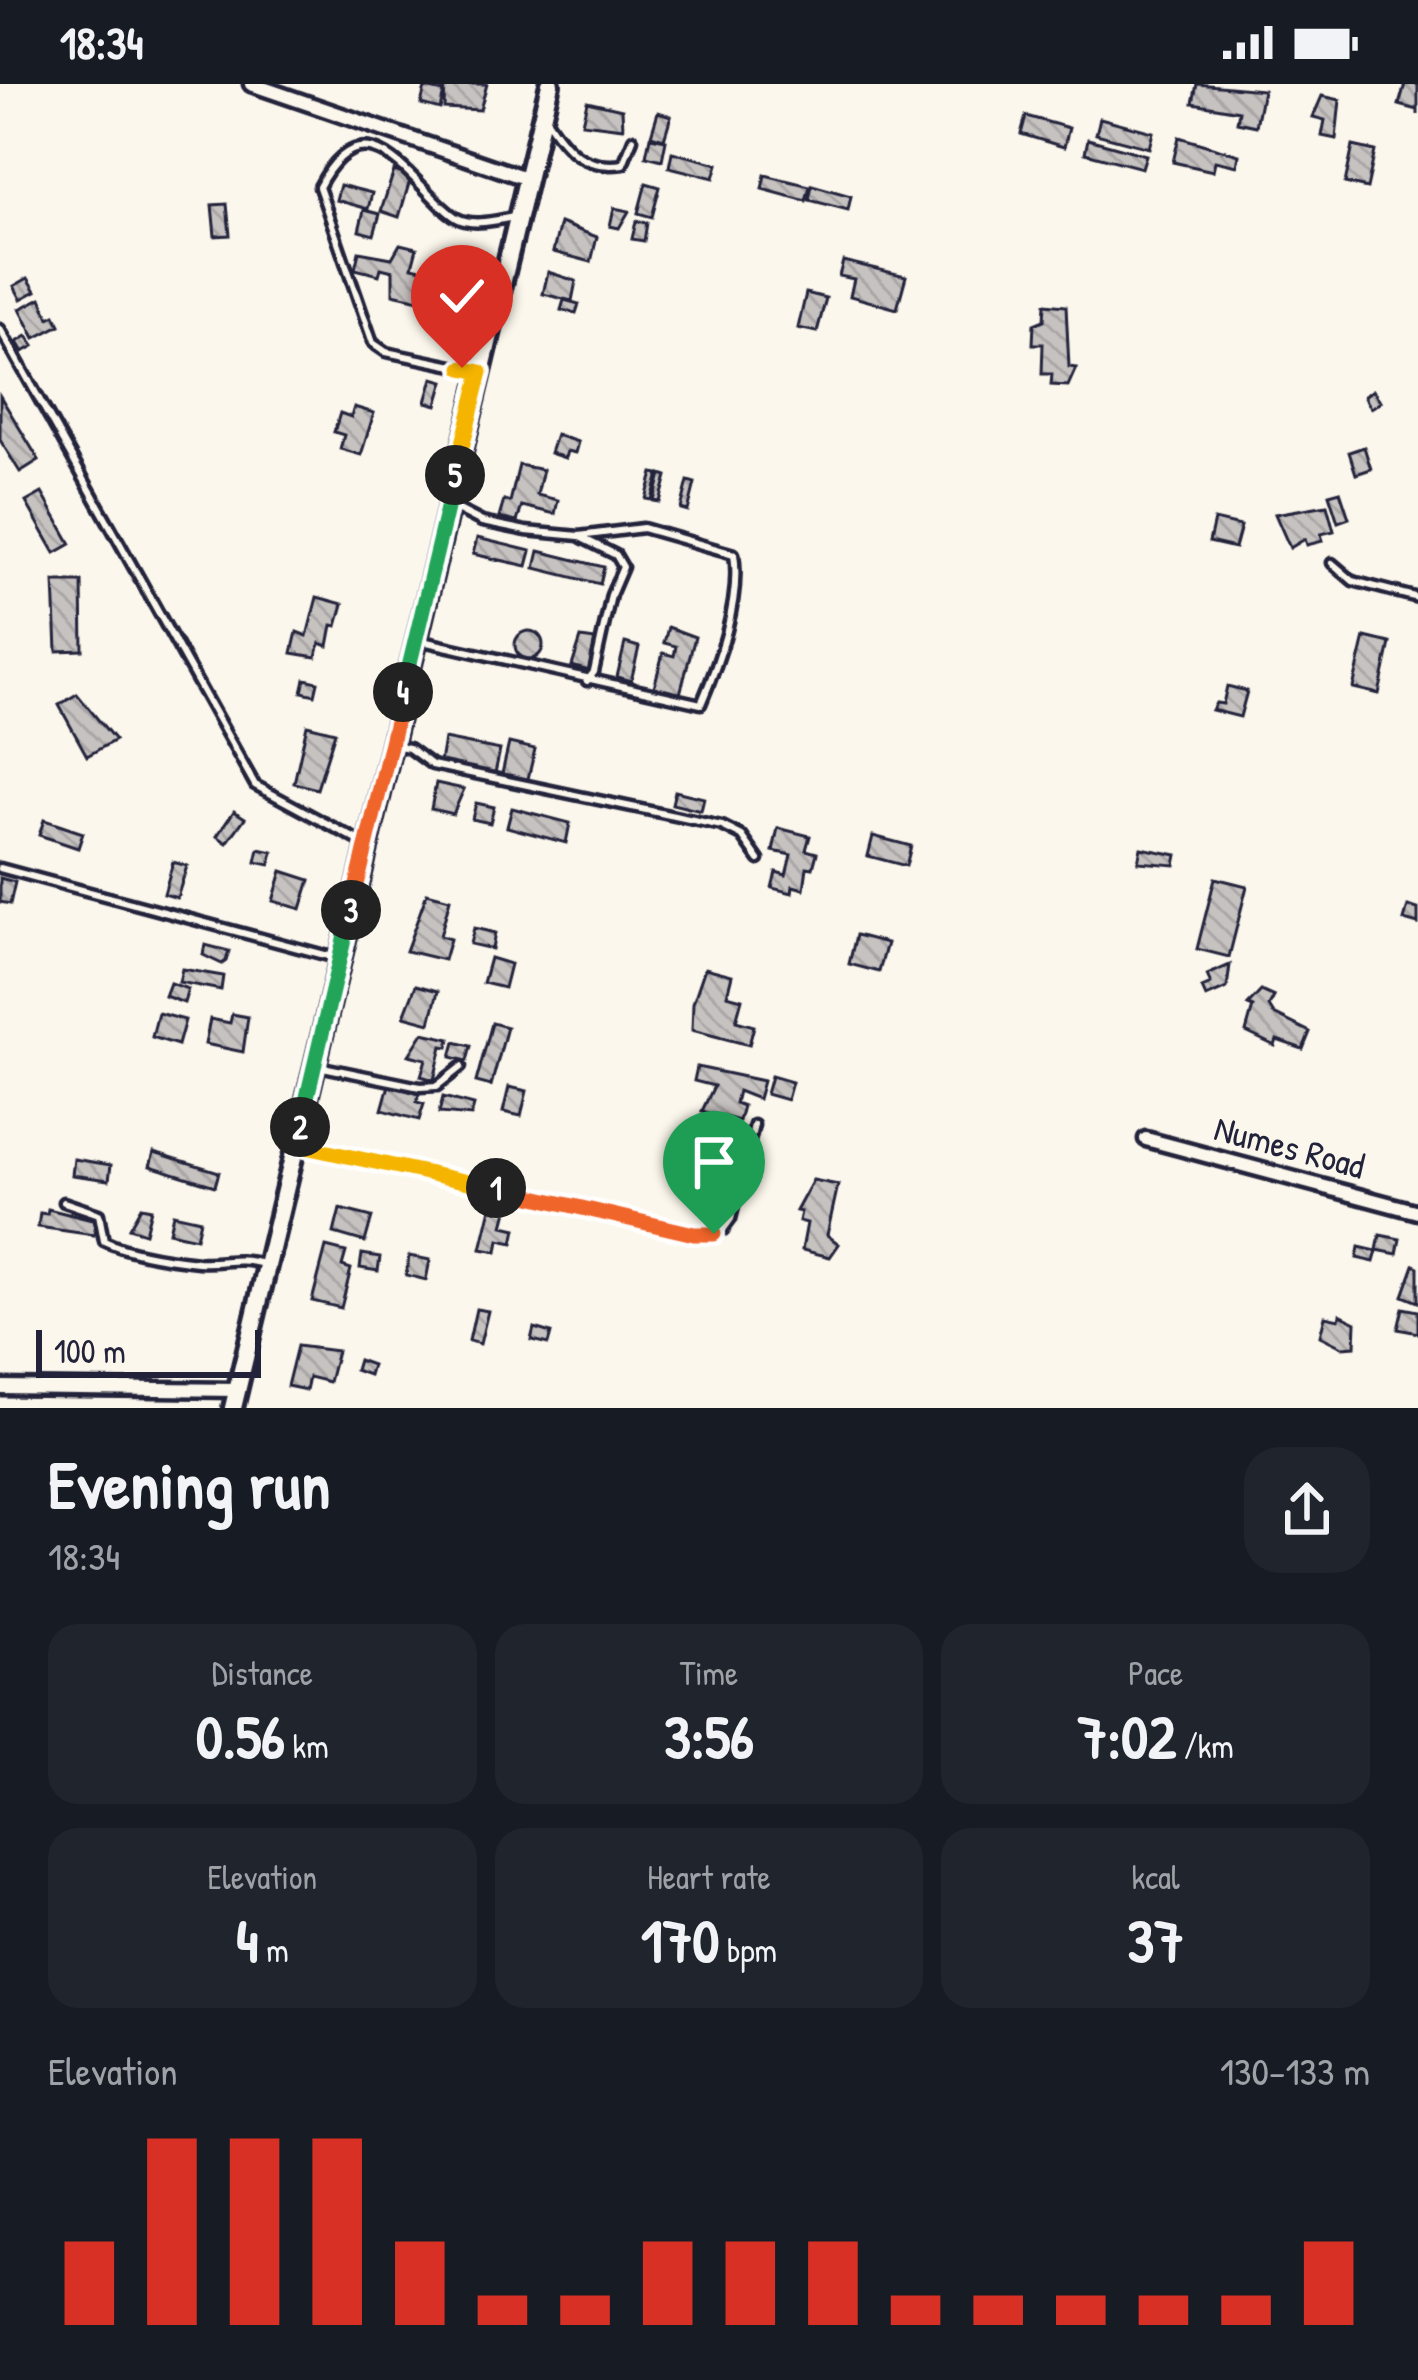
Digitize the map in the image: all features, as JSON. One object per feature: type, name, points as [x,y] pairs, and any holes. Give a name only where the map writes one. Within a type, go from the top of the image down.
[{"type":"street","points":[[251,84],[528,179]]},
{"type":"street","points":[[0,1388],[235,1399],[550,84]]},
{"type":"street","name":"Numes Road","points":[[1146,1139],[1418,1212]]},
{"type":"lane","points":[[544,114],[578,159],[623,164],[633,140]]},
{"type":"lane","points":[[481,372],[386,352],[373,343],[319,187],[345,156],[369,150],[409,167],[453,216],[465,222],[519,217]]},
{"type":"lane","points":[[0,329],[255,785],[366,845]]},
{"type":"lane","points":[[416,639],[586,682],[700,704],[737,573],[734,554],[644,528],[579,536],[482,523],[448,505]]},
{"type":"lane","points":[[579,536],[616,556],[623,567],[611,595],[595,672],[586,682]]},
{"type":"lane","points":[[1332,563],[1352,581],[1418,598]]},
{"type":"lane","points":[[390,745],[409,748],[432,765],[722,826],[742,836],[758,860]]},
{"type":"lane","points":[[0,868],[340,958]]},
{"type":"lane","points":[[314,1065],[420,1088],[437,1086],[461,1067]]},
{"type":"lane","points":[[296,1145],[702,1234],[723,1230],[731,1219],[754,1125]]},
{"type":"lane","points":[[64,1202],[100,1214],[104,1241],[122,1250],[197,1262],[233,1256],[267,1265]]},
{"type":"building","points":[[445,84],[487,84],[480,110],[444,108]]},
{"type":"building","points":[[1197,84],[1263,90],[1256,126],[1237,122],[1239,111],[1193,103]]},
{"type":"building","points":[[1405,84],[1418,84],[1418,110],[1399,105]]},
{"type":"building","points":[[425,88],[444,92],[440,109],[421,104]]},
{"type":"building","points":[[1322,96],[1340,100],[1336,139],[1322,136],[1325,120],[1313,117]]},
{"type":"building","points":[[587,101],[622,109],[623,128],[582,123]]},
{"type":"building","points":[[658,112],[671,116],[664,139],[651,135]]},
{"type":"building","points":[[1026,116],[1069,128],[1064,147],[1021,134]]},
{"type":"building","points":[[1100,118],[1153,132],[1149,148],[1096,134]]},
{"type":"building","points":[[650,137],[666,140],[662,160],[646,156]]},
{"type":"building","points":[[1179,137],[1239,155],[1237,166],[1215,161],[1213,171],[1173,162]]},
{"type":"building","points":[[1088,139],[1146,155],[1142,168],[1085,153]]},
{"type":"building","points":[[1353,146],[1375,151],[1367,188],[1345,183]]},
{"type":"building","points":[[672,152],[718,164],[714,178],[669,167]]},
{"type":"building","points":[[394,171],[411,177],[399,217],[381,211]]},
{"type":"building","points":[[765,175],[810,186],[806,201],[762,189]]},
{"type":"building","points":[[646,183],[660,187],[652,217],[638,213]]},
{"type":"building","points":[[340,185],[372,193],[368,209],[336,200]]},
{"type":"building","points":[[812,185],[851,196],[848,210],[809,200]]},
{"type":"building","points":[[227,204],[230,235],[215,236],[212,205]]},
{"type":"building","points":[[614,208],[629,211],[619,228],[610,226]]},
{"type":"building","points":[[364,210],[380,214],[374,235],[359,231]]},
{"type":"building","points":[[636,221],[647,223],[644,241],[632,239]]},
{"type":"building","points":[[560,223],[597,237],[591,262],[553,252]]},
{"type":"building","points":[[400,244],[417,248],[412,267],[443,274],[436,304],[393,294],[393,271],[381,268],[379,275],[355,269],[359,252],[392,258]]},
{"type":"building","points":[[843,261],[906,276],[897,309],[850,296],[854,279],[839,276]]},
{"type":"building","points":[[548,272],[576,281],[572,301],[543,294]]},
{"type":"building","points":[[28,278],[36,291],[21,299],[14,286]]},
{"type":"building","points":[[806,293],[826,298],[817,332],[798,328]]},
{"type":"building","points":[[41,298],[49,318],[55,315],[60,325],[35,338],[20,309]]},
{"type":"building","points":[[564,300],[579,304],[576,313],[561,310]]},
{"type":"building","points":[[1045,304],[1066,306],[1069,367],[1076,368],[1068,386],[1051,385],[1052,374],[1042,374],[1043,344],[1033,344],[1034,324],[1044,320]]},
{"type":"building","points":[[27,336],[34,346],[23,352],[17,342]]},
{"type":"building","points":[[433,378],[444,381],[437,405],[426,402]]},
{"type":"building","points":[[1373,390],[1381,402],[1371,408],[1364,396]]},
{"type":"building","points":[[0,396],[39,460],[20,472],[0,440]]},
{"type":"building","points":[[354,407],[374,413],[361,455],[340,449],[344,435],[334,432],[340,413],[351,417]]},
{"type":"building","points":[[556,435],[578,442],[575,453],[567,451],[565,458],[550,453]]},
{"type":"building","points":[[1364,447],[1371,469],[1356,474],[1349,452]]},
{"type":"building","points":[[519,465],[543,470],[537,495],[558,500],[555,514],[522,506],[517,522],[499,518],[504,500],[510,502]]},
{"type":"building","points":[[653,473],[659,474],[652,500],[646,499]]},
{"type":"building","points":[[661,474],[667,476],[660,502],[654,501]]},
{"type":"building","points":[[688,481],[695,483],[688,511],[681,509]]},
{"type":"building","points":[[1340,491],[1349,518],[1338,522],[1329,494]]},
{"type":"building","points":[[42,493],[71,544],[55,553],[26,502]]},
{"type":"building","points":[[1327,505],[1334,531],[1321,534],[1323,541],[1307,545],[1305,539],[1290,548],[1275,514]]},
{"type":"building","points":[[1214,520],[1241,526],[1235,548],[1209,542]]},
{"type":"building","points":[[477,538],[531,551],[527,566],[473,554]]},
{"type":"building","points":[[539,551],[604,567],[600,584],[535,568]]},
{"type":"building","points":[[54,582],[82,582],[83,650],[57,651]]},
{"type":"building","points":[[317,597],[343,604],[337,626],[332,625],[328,646],[320,643],[316,657],[292,653],[297,632],[307,636]]},
{"type":"building","points":[[668,627],[695,637],[680,694],[654,687],[663,653],[674,656],[676,646],[664,643]]},
{"type":"building","points":[[529,631],[539,635],[543,645],[539,655],[529,659],[519,655],[515,645],[519,635]]},
{"type":"building","points":[[1365,637],[1390,643],[1379,694],[1353,688]]},
{"type":"building","points":[[581,638],[595,640],[589,671],[572,666]]},
{"type":"building","points":[[625,643],[639,647],[631,681],[617,677]]},
{"type":"building","points":[[305,679],[318,682],[315,695],[302,692]]},
{"type":"building","points":[[1227,686],[1247,691],[1240,717],[1212,710],[1216,703],[1223,704]]},
{"type":"building","points":[[77,694],[115,740],[87,756],[59,705]]},
{"type":"building","points":[[307,725],[335,732],[317,789],[294,783]]},
{"type":"building","points":[[444,739],[500,750],[495,773],[440,762]]},
{"type":"building","points":[[509,743],[535,749],[527,783],[501,778]]},
{"type":"building","points":[[436,783],[464,789],[453,814],[431,809]]},
{"type":"building","points":[[675,791],[704,798],[701,811],[672,804]]},
{"type":"building","points":[[476,803],[494,807],[490,823],[472,819]]},
{"type":"building","points":[[512,808],[570,823],[566,843],[507,827]]},
{"type":"building","points":[[234,811],[245,818],[227,843],[217,836]]},
{"type":"building","points":[[44,820],[83,833],[78,848],[39,835]]},
{"type":"building","points":[[778,828],[810,836],[806,850],[817,853],[813,868],[807,867],[804,889],[793,886],[792,893],[772,888],[776,872],[786,875],[791,855],[773,851]]},
{"type":"building","points":[[873,836],[911,846],[906,866],[868,856]]},
{"type":"building","points":[[1141,848],[1177,855],[1175,865],[1138,862]]},
{"type":"building","points":[[259,849],[273,852],[270,865],[256,862]]},
{"type":"building","points":[[173,862],[187,866],[177,898],[164,894]]},
{"type":"building","points":[[282,871],[310,880],[301,909],[273,901]]},
{"type":"building","points":[[0,878],[15,882],[10,904],[0,902]]},
{"type":"building","points":[[1215,878],[1247,886],[1229,957],[1197,949]]},
{"type":"building","points":[[427,893],[450,899],[440,936],[450,939],[444,960],[406,951]]},
{"type":"building","points":[[1408,906],[1418,909],[1418,924],[1404,920]]},
{"type":"building","points":[[474,928],[495,933],[492,949],[470,944]]},
{"type":"building","points":[[856,935],[887,943],[879,972],[849,964]]},
{"type":"building","points":[[205,945],[229,951],[226,961],[222,964],[203,955]]},
{"type":"building","points":[[490,958],[510,964],[504,988],[483,983]]},
{"type":"building","points":[[1230,965],[1227,988],[1206,997],[1202,988],[1211,984],[1207,975]]},
{"type":"building","points":[[705,968],[732,975],[727,995],[742,999],[736,1021],[754,1026],[749,1045],[692,1030],[693,1003]]},
{"type":"building","points":[[182,969],[223,976],[221,990],[179,982]]},
{"type":"building","points":[[170,983],[188,989],[184,1003],[165,996]]},
{"type":"building","points":[[416,985],[438,991],[430,1023],[404,1016]]},
{"type":"building","points":[[1261,991],[1274,997],[1269,1006],[1274,1014],[1310,1032],[1303,1049],[1277,1040],[1275,1046],[1246,1032],[1253,1007],[1248,1005]]},
{"type":"building","points":[[158,1013],[185,1020],[178,1045],[152,1037]]},
{"type":"building","points":[[232,1014],[248,1017],[243,1052],[205,1044],[210,1019],[230,1023]]},
{"type":"building","points":[[492,1023],[507,1027],[491,1086],[476,1082]]},
{"type":"building","points":[[423,1033],[450,1039],[448,1047],[442,1046],[434,1080],[421,1076],[426,1059],[409,1055]]},
{"type":"building","points":[[455,1042],[471,1046],[467,1061],[451,1057]]},
{"type":"building","points":[[697,1067],[763,1081],[758,1099],[738,1091],[735,1103],[743,1106],[739,1121],[702,1111],[714,1086],[694,1081]]},
{"type":"building","points":[[771,1076],[792,1082],[787,1100],[766,1094]]},
{"type":"building","points":[[389,1085],[419,1094],[417,1102],[424,1104],[419,1120],[382,1110]]},
{"type":"building","points":[[509,1087],[527,1091],[521,1116],[503,1112]]},
{"type":"building","points":[[443,1097],[474,1105],[471,1116],[439,1113]]},
{"type":"building","points":[[154,1152],[219,1172],[215,1186],[150,1166]]},
{"type":"building","points":[[74,1159],[111,1165],[109,1180],[72,1175]]},
{"type":"building","points":[[813,1180],[838,1185],[827,1235],[839,1244],[830,1257],[802,1250],[807,1223],[799,1221],[801,1212],[796,1211]]},
{"type":"building","points":[[499,1200],[509,1203],[503,1226],[516,1229],[513,1243],[499,1240],[497,1252],[481,1249],[491,1208],[497,1210]]},
{"type":"building","points":[[141,1207],[151,1209],[145,1233],[129,1228]]},
{"type":"building","points":[[48,1209],[96,1221],[94,1235],[38,1227],[40,1213],[47,1214]]},
{"type":"building","points":[[340,1209],[372,1217],[365,1242],[334,1233]]},
{"type":"building","points":[[173,1214],[200,1220],[196,1238],[169,1232]]},
{"type":"building","points":[[1380,1235],[1400,1239],[1397,1254],[1377,1250]]},
{"type":"building","points":[[326,1247],[346,1252],[342,1266],[351,1269],[341,1308],[312,1301]]},
{"type":"building","points":[[1359,1247],[1377,1251],[1374,1262],[1357,1258]]},
{"type":"building","points":[[362,1254],[380,1257],[378,1271],[360,1268]]},
{"type":"building","points":[[409,1256],[430,1260],[426,1280],[406,1275]]},
{"type":"building","points":[[1414,1265],[1418,1267],[1418,1302],[1403,1296]]},
{"type":"building","points":[[1403,1308],[1418,1311],[1418,1333],[1398,1329]]},
{"type":"building","points":[[476,1309],[488,1311],[480,1344],[469,1341]]},
{"type":"building","points":[[1340,1314],[1356,1322],[1355,1346],[1342,1347],[1320,1336],[1325,1316],[1339,1319]]},
{"type":"building","points":[[534,1328],[551,1333],[548,1344],[531,1340]]},
{"type":"building","points":[[297,1346],[337,1351],[329,1382],[309,1377],[306,1390],[287,1386]]},
{"type":"building","points":[[358,1360],[372,1365],[369,1375],[355,1370]]},
{"type":"route","points":[[462,368],[481,372],[296,1145],[694,1234],[714,1234]]}]
